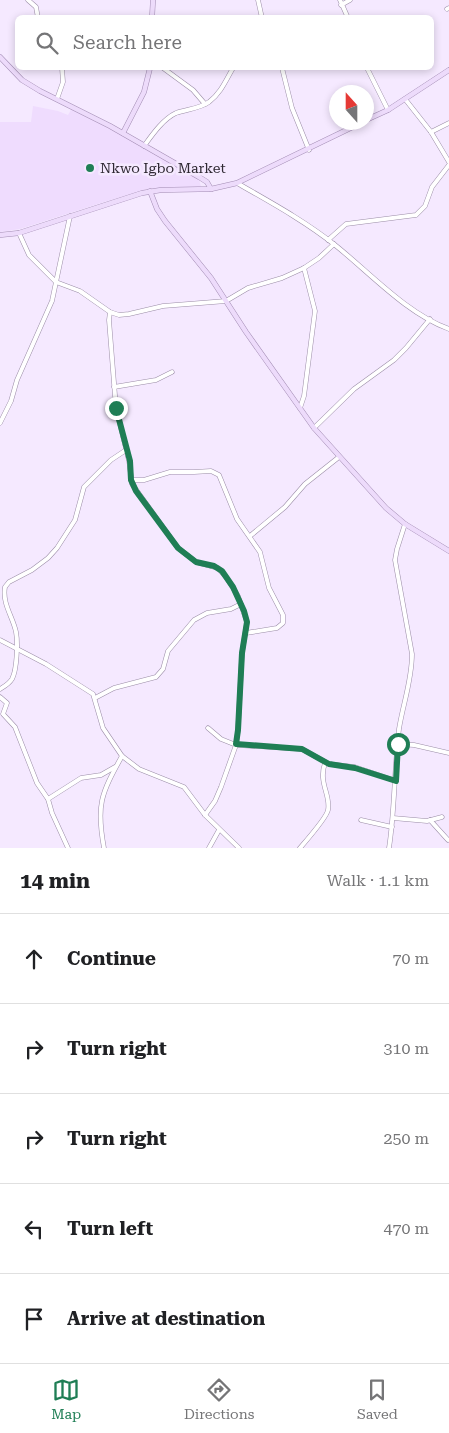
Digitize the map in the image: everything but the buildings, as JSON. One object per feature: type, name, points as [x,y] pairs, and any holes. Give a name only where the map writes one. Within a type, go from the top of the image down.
[{"type":"main road","points":[[152,15],[153,0]]},
{"type":"main road","points":[[0,56],[22,80],[124,133],[202,178],[211,189]]},
{"type":"main road","points":[[124,133],[141,99],[149,70]]},
{"type":"main road","points":[[374,116],[388,110],[449,70]]},
{"type":"main road","points":[[0,235],[20,232],[122,199],[150,192],[161,190],[203,190],[237,183],[348,130]]},
{"type":"main road","points":[[202,178],[203,190]]},
{"type":"main road","points":[[150,192],[157,209],[165,221],[211,278],[246,332],[314,428],[386,508],[406,524],[449,551]]},
{"type":"street","points":[[28,0],[36,8],[37,15]]},
{"type":"street","points":[[258,0],[261,15]]},
{"type":"street","points":[[347,15],[341,2],[350,0]]},
{"type":"street","points":[[57,99],[63,82],[62,70]]},
{"type":"street","points":[[166,70],[193,90],[205,104]]},
{"type":"street","points":[[144,146],[156,130],[172,116],[205,104],[214,98],[233,70]]},
{"type":"street","points":[[282,70],[292,108],[309,150]]},
{"type":"street","points":[[368,70],[388,110]]},
{"type":"street","points":[[328,240],[346,224],[408,217],[419,213],[425,206],[432,187],[449,164],[431,132],[405,99]]},
{"type":"street","points":[[431,132],[449,124]]},
{"type":"street","points":[[237,183],[290,214],[334,244],[385,289],[430,319],[447,328],[449,324]]},
{"type":"street","points":[[0,423],[47,314],[70,216]]},
{"type":"street","points":[[20,232],[29,255],[56,282],[80,291],[110,312],[119,315],[164,306],[212,304],[226,301],[248,288],[282,278],[304,268],[319,258],[334,244]]},
{"type":"street","points":[[300,408],[304,396],[315,310],[304,268]]},
{"type":"street","points":[[110,312],[108,320],[116,408],[131,480],[136,491],[178,548],[196,562],[218,568],[233,587],[242,604],[247,622],[241,660],[236,744],[215,801],[205,816]]},
{"type":"street","points":[[314,428],[354,388],[394,360],[430,319]]},
{"type":"street","points":[[114,387],[156,380],[172,372]]},
{"type":"street","points":[[0,689],[11,682],[16,648],[16,632],[6,606],[5,587],[9,582],[32,570],[48,558],[57,548],[75,520],[84,488],[111,460],[126,450]]},
{"type":"street","points":[[250,536],[276,515],[305,484],[339,456]]},
{"type":"street","points":[[131,480],[144,480],[161,473],[170,472],[211,470],[219,475],[237,519],[260,552],[270,588],[281,609],[284,620],[283,624],[277,628],[246,633]]},
{"type":"street","points":[[389,848],[398,744],[412,664],[412,654],[395,560],[406,524]]},
{"type":"street","points":[[95,698],[114,688],[156,676],[163,669],[168,651],[194,620],[207,613],[231,609],[242,604]]},
{"type":"street","points":[[0,640],[93,694],[103,728],[122,756],[139,769],[181,785],[205,816],[239,848]]},
{"type":"street","points":[[0,697],[7,703],[3,714],[15,727],[37,784],[48,799],[52,813],[66,840],[68,848]]},
{"type":"street","points":[[208,728],[221,739],[236,744],[302,749],[310,752],[325,763],[355,768],[396,781]]},
{"type":"street","points":[[398,744],[414,745],[449,753]]},
{"type":"street","points":[[104,848],[99,810],[102,798],[122,756]]},
{"type":"street","points":[[300,848],[328,812],[328,800],[323,784],[325,763]]},
{"type":"street","points":[[48,799],[81,778],[101,775],[117,766]]},
{"type":"street","points":[[393,818],[418,821],[442,817]]},
{"type":"street","points":[[361,820],[392,827]]},
{"type":"street","points":[[430,820],[448,840]]},
{"type":"street","points":[[209,848],[219,830]]},
{"type":"shaded area","name":"Nkwo Igbo Market","points":[[33,106],[68,115],[72,108],[113,128],[199,179],[201,187],[147,189],[20,229],[0,232],[0,122],[31,122]]},
{"type":"place","name":"Nkwo Igbo Market","points":[[90,168]]},
{"type":"route","points":[[116,408],[130,461],[131,480],[136,491],[155,515],[167,536],[178,548],[196,562],[214,566],[222,571],[238,596],[244,611],[247,622],[240,666],[240,707],[236,744],[302,749],[310,752],[322,762],[364,770],[396,781],[398,744]]}]
